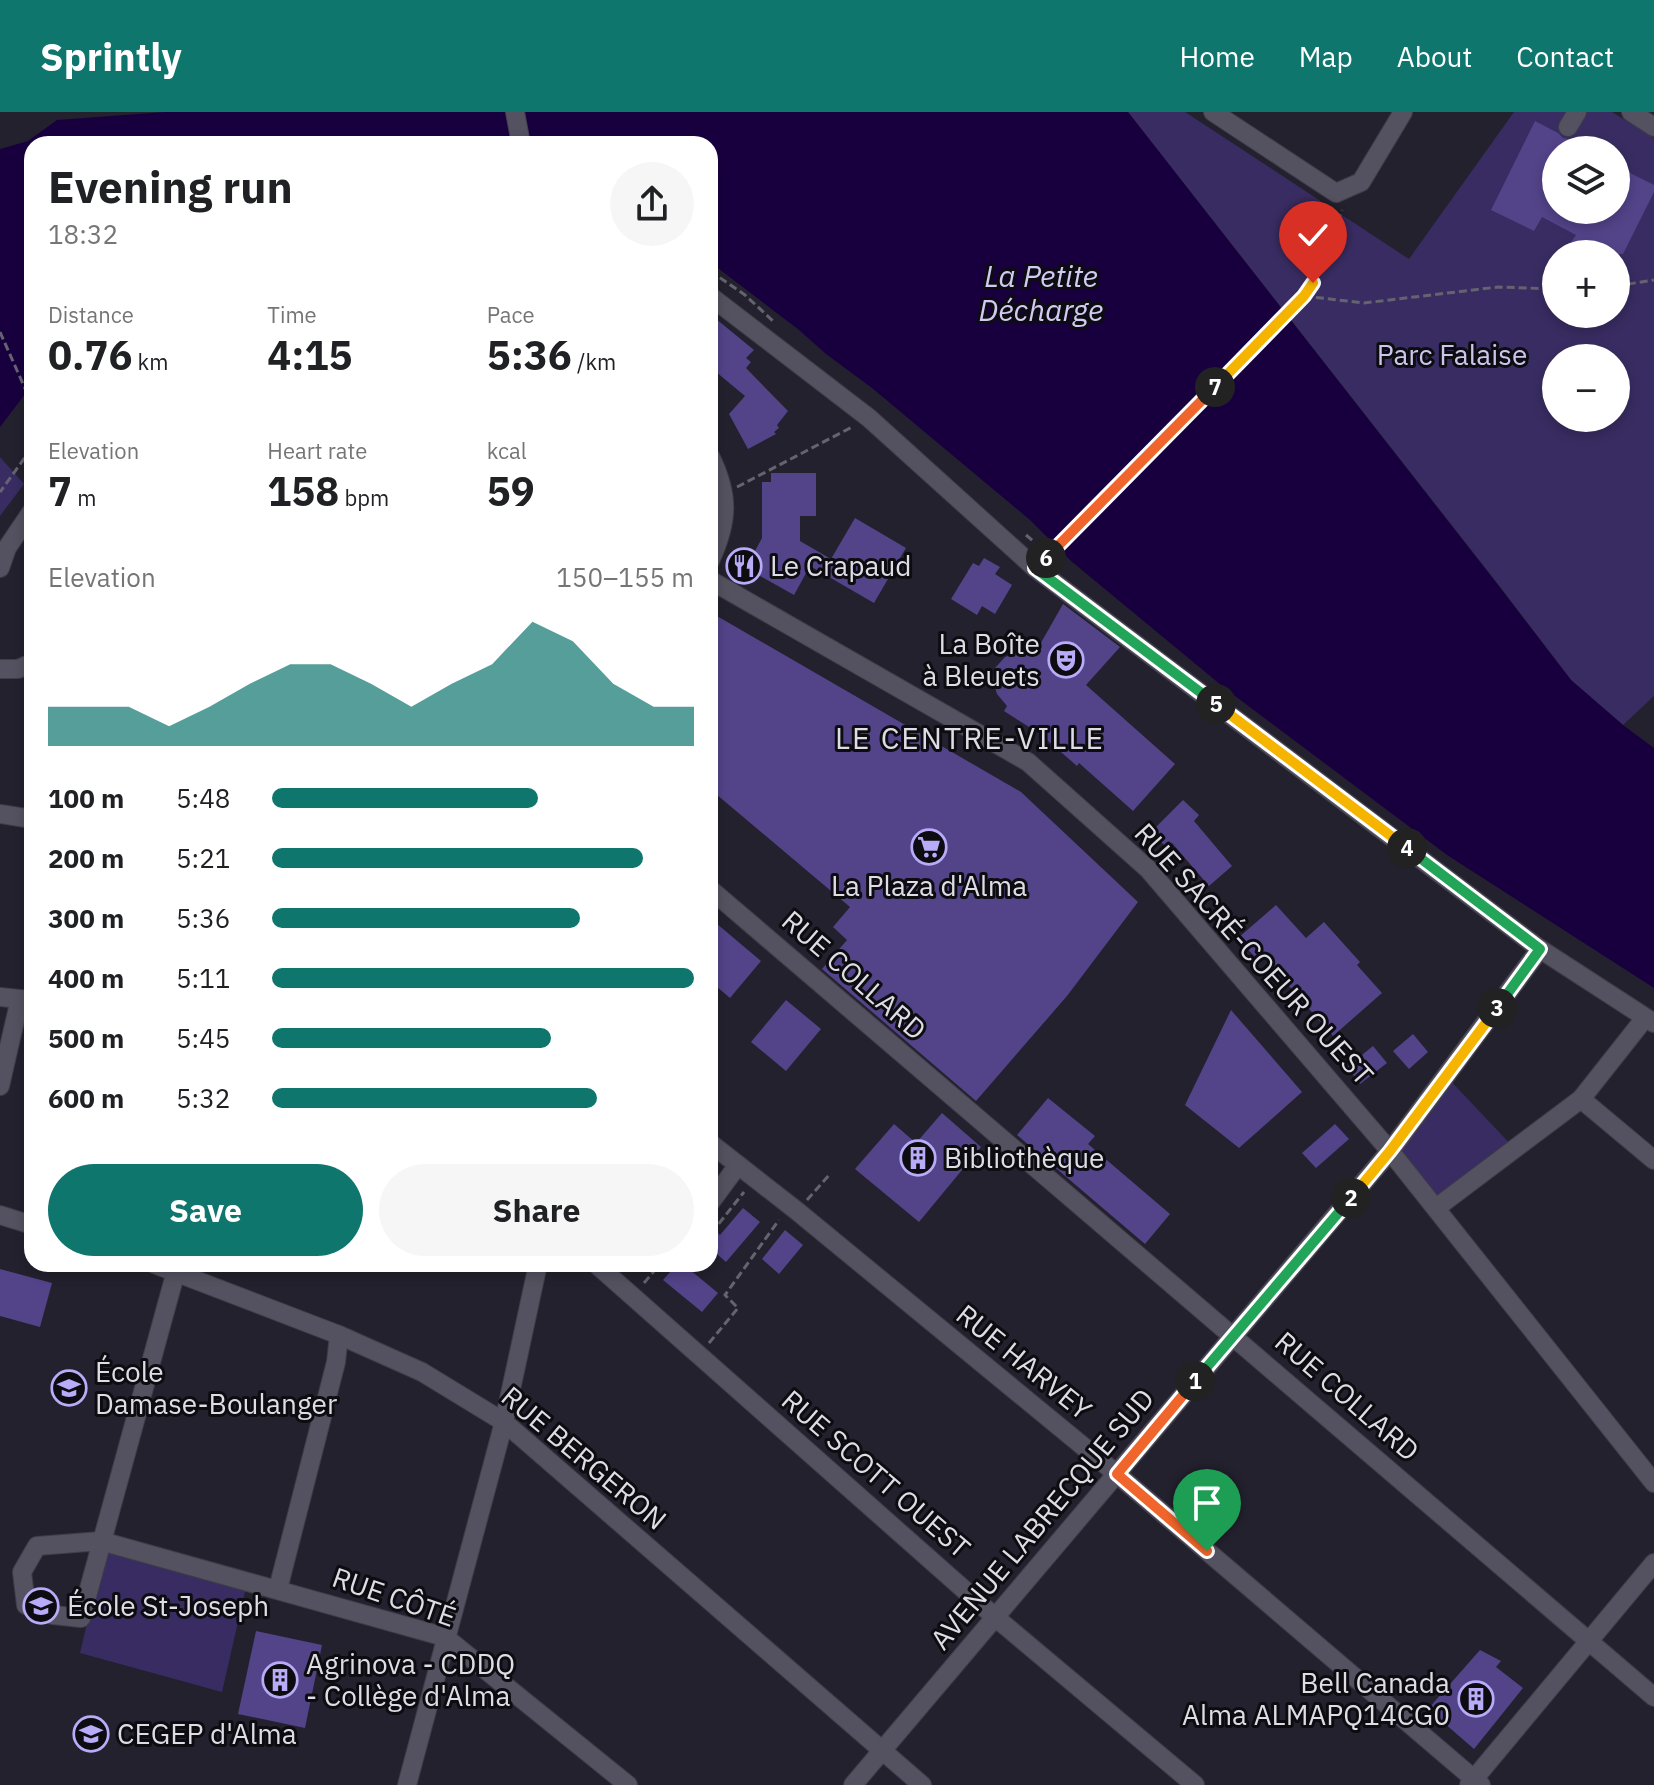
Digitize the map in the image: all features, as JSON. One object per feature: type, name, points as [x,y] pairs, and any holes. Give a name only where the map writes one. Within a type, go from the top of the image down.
[{"type":"street","points":[[515,112],[520,136]]},
{"type":"street","points":[[1213,112],[1336,193],[1361,182],[1403,112]]},
{"type":"street","points":[[1631,112],[1654,127]]},
{"type":"street","points":[[718,302],[869,418],[1035,568],[1540,949],[1650,1020],[1581,1099],[1436,1208]]},
{"type":"street","points":[[718,478],[725,512],[718,543]]},
{"type":"street","points":[[0,568],[7,548],[24,523]]},
{"type":"street","name":"RUE SACRÉ-COEUR OUEST","points":[[718,585],[1028,762],[1148,869],[1390,1151],[1654,1483]]},
{"type":"street","points":[[0,669],[24,666]]},
{"type":"street","points":[[0,814],[24,818]]},
{"type":"street","name":"RUE COLLARD","points":[[718,896],[1654,1697]]},
{"type":"street","name":"AVENUE LABRECQUE SUD","points":[[853,1785],[1390,1151],[1540,949]]},
{"type":"street","points":[[0,997],[24,999]]},
{"type":"street","points":[[0,1086],[24,1006]]},
{"type":"street","points":[[1581,1099],[1654,1160]]},
{"type":"street","name":"RUE HARVEY","points":[[718,1149],[1117,1474],[1475,1783]]},
{"type":"street","points":[[718,1192],[738,1165]]},
{"type":"street","points":[[0,1215],[24,1222]]},
{"type":"street","points":[[101,1541],[37,1546],[22,1572],[26,1605],[53,1615],[81,1618],[175,1272]]},
{"type":"street","name":"RUE BERGERON","points":[[188,1272],[422,1372],[504,1422],[922,1785]]},
{"type":"street","points":[[407,1785],[504,1422],[536,1272]]},
{"type":"street","name":"RUE SCOTT OUEST","points":[[605,1272],[995,1617],[1195,1785]]},
{"type":"street","points":[[278,1589],[336,1362],[339,1335]]},
{"type":"street","name":"RUE CÔTÉ","points":[[101,1541],[445,1637],[628,1785]]},
{"type":"street","points":[[1475,1783],[1654,1563]]},
{"type":"path","points":[[1035,568],[1304,296],[1313,283],[1341,212],[1361,182]]},
{"type":"path","points":[[1630,284],[1654,280]]},
{"type":"path","points":[[1304,296],[1364,303],[1498,287],[1542,289]]},
{"type":"path","points":[[0,332],[24,386]]},
{"type":"path","points":[[723,495],[869,418]]},
{"type":"path","points":[[0,492],[24,459]]},
{"type":"path","points":[[808,1199],[831,1173]]},
{"type":"path","points":[[718,1225],[737,1202]]},
{"type":"path","points":[[699,1355],[738,1308],[725,1295],[790,1205]]},
{"type":"path","points":[[633,1296],[653,1272]]},
{"type":"green space","name":"Parc Falaise","points":[[1128,112],[1185,112],[1409,259],[1514,112],[1612,112],[1654,138],[1654,696],[1623,725],[1571,680]]},
{"type":"green space","points":[[0,457],[24,484],[0,516]]},
{"type":"green space","points":[[1446,1076],[1515,1149],[1436,1208],[1390,1151]]},
{"type":"green space","points":[[105,1547],[246,1587],[222,1692],[80,1653]]},
{"type":"water","name":"La Petite Décharge","points":[[165,112],[1128,112],[1571,680],[1654,748],[1654,988],[1447,855],[1227,690],[1071,561],[1030,520],[872,388],[718,268],[718,136],[35,136],[57,120]]},
{"type":"water","name":"La Petite Décharge","points":[[24,142],[24,396],[0,427],[0,149]]},
{"type":"building","points":[[1535,121],[1558,133],[1561,136],[1542,136],[1542,217],[1534,231],[1491,210]]},
{"type":"building","points":[[1630,173],[1654,185],[1654,192],[1630,240],[1573,240],[1576,235],[1555,224],[1630,224]]},
{"type":"building","points":[[718,321],[754,350],[746,358],[751,362],[746,368],[788,411],[777,425],[776,434],[748,449],[729,414],[745,396],[718,374]]},
{"type":"building","points":[[771,473],[816,473],[816,516],[800,516],[800,541],[831,559],[855,518],[906,548],[874,603],[810,566],[794,595],[753,572],[748,564],[762,538],[762,482],[771,482]]},
{"type":"building","points":[[984,558],[1000,567],[995,574],[1012,585],[995,614],[982,606],[977,615],[951,599],[973,563],[979,566]]},
{"type":"building","points":[[1063,604],[1120,647],[1086,685],[1175,764],[1133,811],[1079,763],[1077,766],[1040,734],[1004,711],[1007,706],[997,694],[993,681],[995,668],[1005,657],[1015,653],[1034,655]]},
{"type":"building","name":"La Plaza d'Alma","points":[[718,617],[1021,792],[1138,902],[1067,996],[976,1101],[822,969],[847,940],[833,927],[850,907],[718,796]]},
{"type":"building","points":[[1183,800],[1199,815],[1194,821],[1232,866],[1209,886],[1172,843],[1167,848],[1151,832]]},
{"type":"building","points":[[1276,905],[1306,938],[1324,922],[1360,962],[1357,965],[1382,993],[1333,1036],[1264,958],[1259,962],[1238,938]]},
{"type":"building","points":[[718,925],[761,961],[730,998],[718,988]]},
{"type":"building","points":[[786,1000],[821,1029],[786,1071],[751,1042]]},
{"type":"building","points":[[1231,1010],[1302,1092],[1239,1148],[1185,1105]]},
{"type":"building","points":[[1413,1034],[1428,1052],[1409,1069],[1393,1051]]},
{"type":"building","points":[[1373,1046],[1387,1063],[1360,1084],[1347,1067]]},
{"type":"building","points":[[1048,1098],[1095,1136],[1088,1144],[1170,1214],[1145,1244],[1017,1135]]},
{"type":"building","name":"Bibliothèque","points":[[942,1113],[981,1147],[919,1222],[855,1169],[894,1124],[916,1143]]},
{"type":"building","points":[[1335,1124],[1349,1139],[1316,1168],[1302,1153]]},
{"type":"building","points":[[743,1208],[760,1222],[726,1262],[718,1255],[718,1233],[720,1235]]},
{"type":"building","points":[[785,1230],[803,1245],[779,1274],[762,1259]]},
{"type":"building","points":[[0,1269],[52,1283],[40,1327],[0,1316]]},
{"type":"building","points":[[670,1272],[693,1272],[718,1293],[702,1312],[663,1280]]},
{"type":"building","name":"Agrinova - CDDQ - Collège d'Alma","points":[[256,1631],[322,1645],[305,1728],[238,1714]]},
{"type":"building","name":"Bell Canada Alma ALMAPQ14CG0","points":[[1480,1650],[1501,1661],[1496,1667],[1523,1688],[1474,1749],[1428,1709]]},
{"type":"place","name":"Le Crapaud","points":[[744,566]]},
{"type":"place","name":"La Boîte à Bleuets","points":[[1066,660]]},
{"type":"place","name":"La Plaza d'Alma","points":[[929,847]]},
{"type":"place","name":"Bibliothèque","points":[[918,1158]]},
{"type":"place","name":"École Damase-Boulanger","points":[[69,1388]]},
{"type":"place","name":"École St-Joseph","points":[[41,1606]]},
{"type":"place","name":"Agrinova - CDDQ - Collège d'Alma","points":[[280,1680]]},
{"type":"place","name":"Bell Canada Alma ALMAPQ14CG0","points":[[1476,1699]]},
{"type":"place","name":"CEGEP d'Alma","points":[[91,1734]]},
{"type":"district","name":"LE CENTRE-VILLE","points":[[970,739]]},
{"type":"route","points":[[1207,1551],[1117,1474],[1390,1151],[1540,949],[1035,568],[1304,296],[1313,283]]}]
